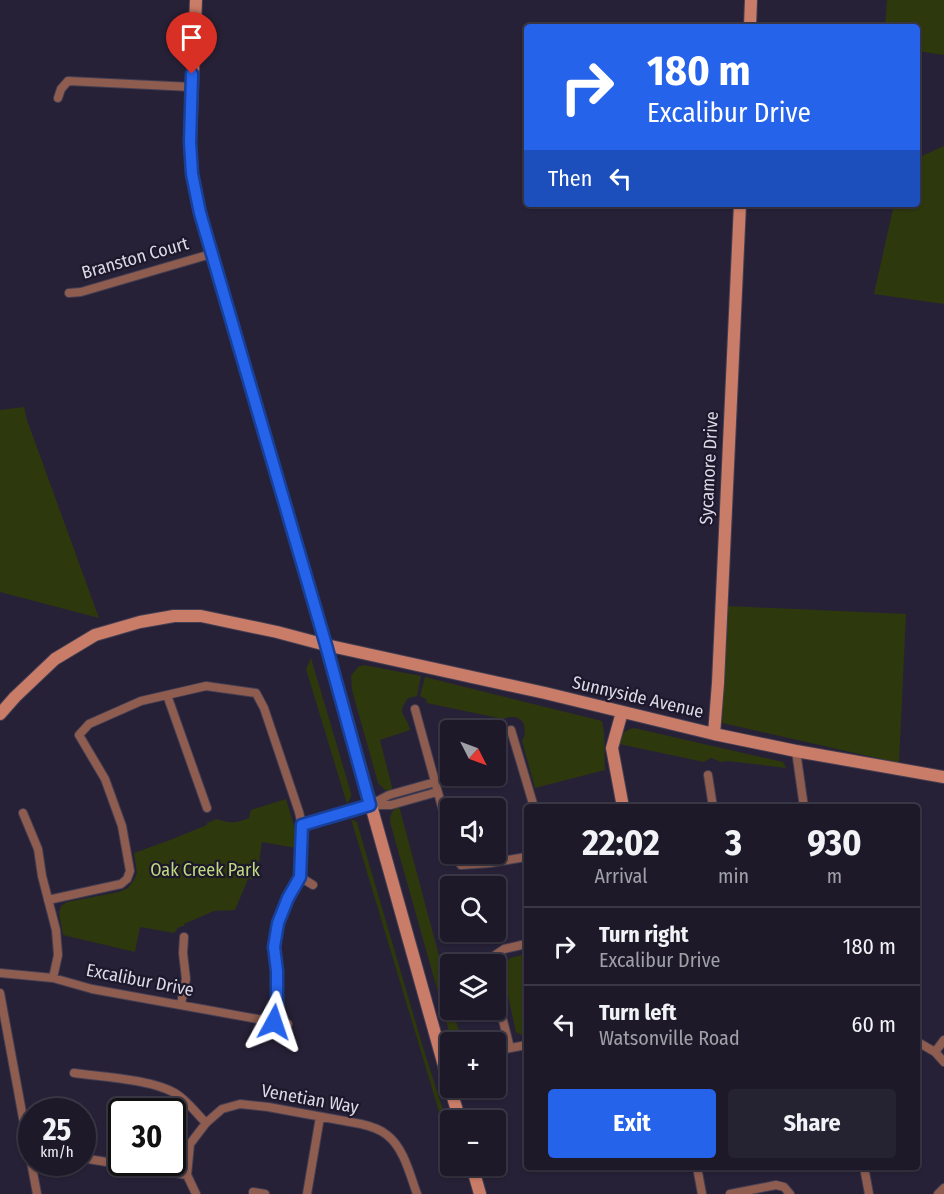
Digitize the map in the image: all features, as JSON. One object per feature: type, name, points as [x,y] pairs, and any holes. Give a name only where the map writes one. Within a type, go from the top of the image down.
[{"type":"main road","points":[[196,0],[190,142],[192,174],[200,213],[326,645],[370,805],[440,1039]]},
{"type":"main road","points":[[750,24],[751,0]]},
{"type":"main road","name":"Sycamore Drive","points":[[714,734],[740,207]]},
{"type":"main road","name":"Sunnyside Avenue","points":[[0,714],[55,659],[95,635],[140,622],[174,616],[201,616],[714,734],[944,777]]},
{"type":"main road","points":[[622,712],[612,748],[622,804]]},
{"type":"main road","points":[[475,1176],[480,1194]]},
{"type":"street","points":[[58,98],[61,89],[68,81],[192,87]]},
{"type":"street","name":"Branston Court","points":[[69,293],[81,292],[211,254]]},
{"type":"street","points":[[48,900],[121,884],[129,876],[130,866],[122,826],[105,778],[79,735],[89,724],[141,701],[206,686],[256,693],[264,708],[302,825],[300,877],[278,923],[274,947],[277,971],[277,1005],[274,1022]]},
{"type":"street","points":[[167,695],[207,808]]},
{"type":"street","points":[[416,709],[440,802]]},
{"type":"street","points":[[512,730],[533,804]]},
{"type":"street","points":[[796,751],[804,804]]},
{"type":"street","points":[[708,775],[713,804]]},
{"type":"street","points":[[302,825],[370,805],[389,795],[435,782]]},
{"type":"street","points":[[370,805],[391,805],[437,792]]},
{"type":"street","points":[[23,813],[38,849],[56,930],[58,955],[53,978]]},
{"type":"street","points":[[506,860],[524,857]]},
{"type":"street","points":[[460,864],[476,864]]},
{"type":"street","points":[[300,877],[313,885]]},
{"type":"street","points":[[181,1004],[186,979],[184,937]]},
{"type":"street","points":[[497,954],[504,949],[524,944]]},
{"type":"street","name":"Excalibur Drive","points":[[0,973],[53,978],[92,989],[288,1024]]},
{"type":"street","points":[[0,993],[3,1029],[37,1194]]},
{"type":"street","points":[[503,1020],[510,1048]]},
{"type":"street","points":[[935,1052],[944,1040]]},
{"type":"street","points":[[920,1043],[935,1052],[944,1062]]},
{"type":"street","points":[[506,1049],[524,1045]]},
{"type":"street","points":[[74,1073],[152,1084],[178,1095],[206,1123]]},
{"type":"street","name":"Venetian Way","points":[[187,1175],[190,1144],[206,1123],[222,1109],[240,1104],[361,1124],[387,1134],[400,1151],[417,1194]]},
{"type":"street","points":[[307,1194],[320,1116]]},
{"type":"street","points":[[96,1160],[187,1175],[196,1194]]},
{"type":"street","points":[[698,1170],[702,1194]]},
{"type":"street","points":[[865,1170],[869,1194]]},
{"type":"street","points":[[730,1194],[776,1185],[784,1187],[790,1194]]},
{"type":"street","points":[[938,1194],[944,1189]]},
{"type":"street","points":[[253,1192],[265,1194]]},
{"type":"green space","points":[[887,0],[944,0],[944,55],[920,51],[920,24],[885,24]]},
{"type":"green space","points":[[944,146],[944,304],[874,294],[893,207],[920,207],[920,157]]},
{"type":"green space","points":[[24,407],[99,618],[0,592],[0,410]]},
{"type":"green space","points":[[727,606],[906,614],[899,763],[722,723]]},
{"type":"green space","points":[[311,658],[351,793],[347,804],[306,669]]},
{"type":"green space","points":[[364,665],[421,676],[417,696],[408,698],[402,708],[410,730],[380,740],[393,791],[385,790],[378,783],[352,690],[351,676],[358,667]]},
{"type":"green space","points":[[425,677],[602,721],[605,770],[535,788],[522,741],[525,734],[521,720],[516,717],[503,719],[427,703],[426,699],[420,696]]},
{"type":"green space","points":[[634,728],[783,762],[786,768],[721,762],[711,758],[704,762],[619,744],[624,733]]},
{"type":"green space","name":"Oak Creek Park","points":[[286,799],[295,829],[296,848],[262,842],[259,862],[255,862],[252,879],[248,879],[235,910],[214,911],[184,924],[174,933],[140,927],[135,952],[63,935],[59,913],[61,906],[67,902],[119,892],[128,888],[137,873],[134,853],[217,819],[230,822],[244,820],[249,818],[251,810]]},
{"type":"green space","points":[[399,806],[440,960],[440,999],[390,822],[395,809]]},
{"type":"green space","points":[[351,819],[357,822],[443,1110],[440,1110],[440,1115]]},
{"type":"green space","points":[[524,954],[524,1036],[516,1032],[506,987],[506,964],[510,958]]},
{"type":"green space","points":[[446,1020],[456,1020],[459,1032],[449,1032]]},
{"type":"route","points":[[192,74],[190,142],[192,174],[200,213],[326,645],[370,805],[302,825],[300,877],[278,923],[274,947],[277,1005],[274,1022]]}]
